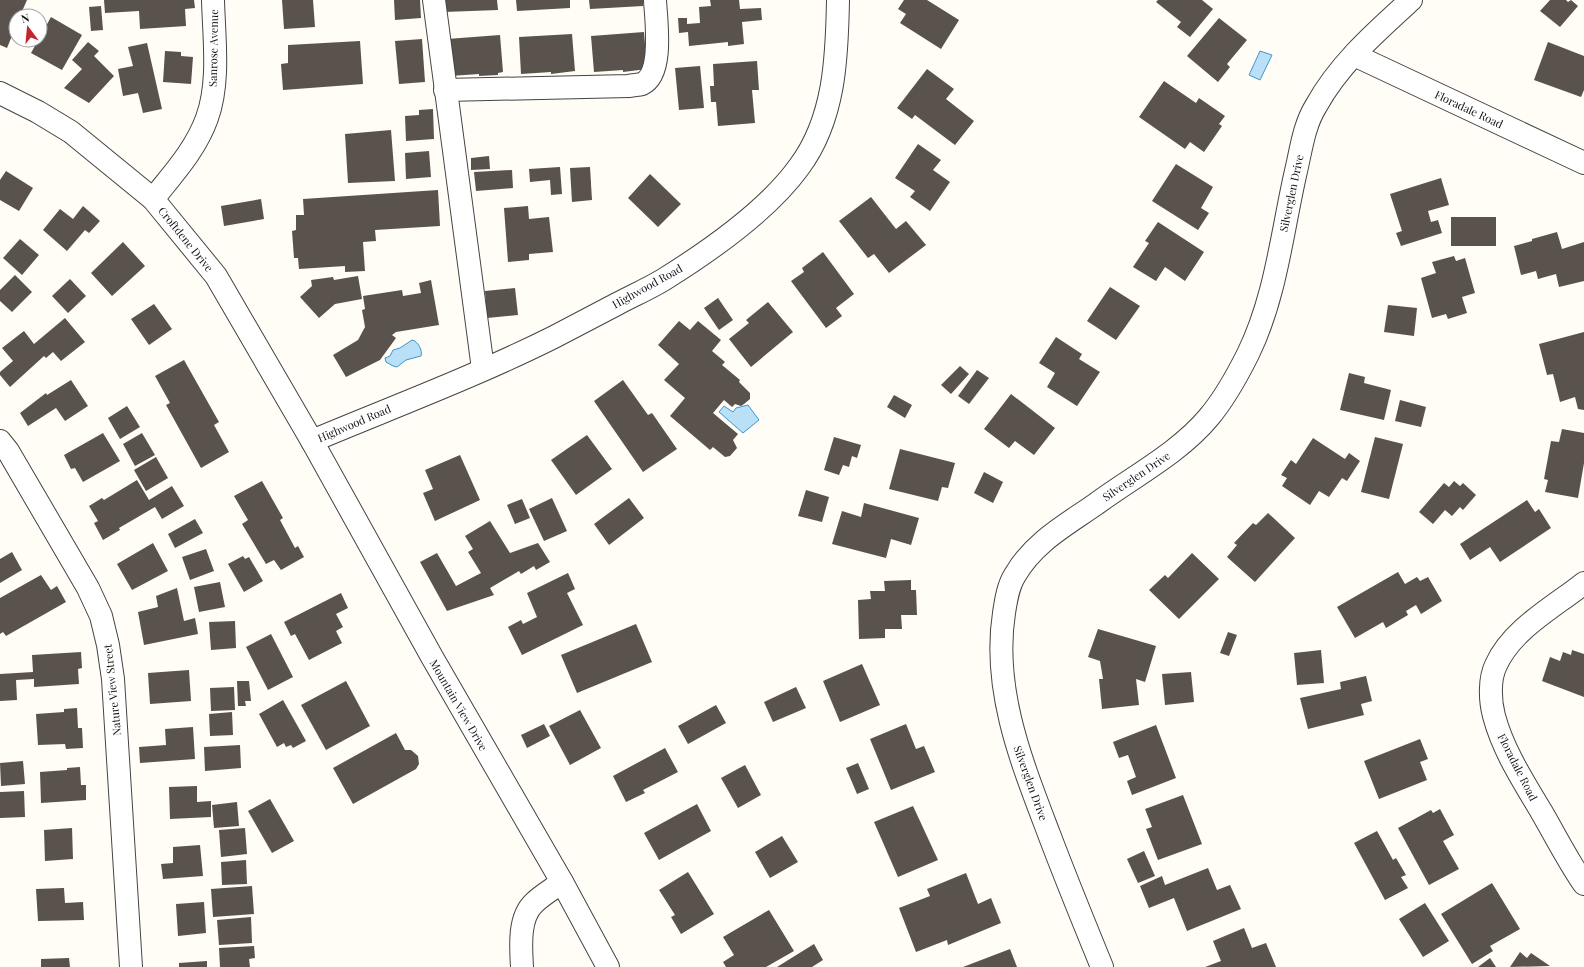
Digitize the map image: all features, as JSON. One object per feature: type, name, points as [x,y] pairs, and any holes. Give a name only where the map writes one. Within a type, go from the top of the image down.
[{"type":"street","name":"Sanrose Avenue","points":[[153,199],[194,145],[207,118],[215,67],[213,0]]},
{"type":"street","points":[[434,0],[483,370]]},
{"type":"street","points":[[445,90],[629,86],[642,84],[652,74],[656,61],[655,0]]},
{"type":"street","name":"Highwood Road","points":[[312,441],[483,370],[554,337],[662,281],[701,255],[766,204],[800,166],[824,121],[829,103],[836,63],[838,0]]},
{"type":"street","name":"Silverglen Drive","points":[[1102,967],[1032,789],[1018,749],[1007,707],[1001,661],[1002,626],[1006,598],[1013,578],[1025,560],[1045,539],[1176,449],[1208,418],[1224,396],[1240,370],[1258,332],[1272,283],[1304,137],[1314,108],[1330,84],[1354,55],[1411,0]]},
{"type":"street","name":"Floradale Road","points":[[1354,55],[1584,163]]},
{"type":"street","name":"Croftdene Drive","points":[[0,94],[38,112],[71,132],[153,199],[216,276],[312,441]]},
{"type":"street","name":"Nature View Street","points":[[0,441],[8,451],[88,588],[101,616],[108,645],[113,678],[131,967]]},
{"type":"street","name":"Mountain View Drive","points":[[312,441],[444,677],[562,882],[608,967]]},
{"type":"street","name":"Floradale Road","points":[[1584,583],[1521,631],[1506,648],[1495,666],[1491,689],[1494,715],[1506,747],[1520,776],[1584,884]]},
{"type":"street","points":[[522,967],[521,949],[524,923],[529,910],[534,903],[562,882]]},
{"type":"water","points":[[1260,51],[1272,55],[1260,80],[1249,75]]},
{"type":"water","points":[[412,340],[420,346],[421,356],[406,360],[397,367],[386,362],[385,358],[390,356],[393,350],[400,348]]},
{"type":"water","points":[[748,405],[759,420],[743,433],[719,412],[724,406],[733,412],[736,408]]},
{"type":"building","points":[[0,0],[27,0],[24,8],[8,8],[8,46],[7,48],[0,45]]},
{"type":"building","points":[[104,0],[194,0],[195,8],[185,9],[186,26],[140,29],[139,11],[105,13]]},
{"type":"building","points":[[282,0],[313,0],[315,27],[284,29]]},
{"type":"building","points":[[394,0],[420,0],[421,18],[395,20]]},
{"type":"building","points":[[444,0],[497,0],[498,10],[444,12]]},
{"type":"building","points":[[516,0],[570,0],[570,8],[517,11]]},
{"type":"building","points":[[589,0],[643,0],[643,6],[590,9]]},
{"type":"building","points":[[710,0],[739,0],[740,9],[761,8],[762,20],[742,22],[744,44],[728,46],[728,42],[689,46],[688,32],[679,33],[678,18],[687,18],[687,24],[700,23],[699,7],[711,6]]},
{"type":"building","points":[[904,0],[927,0],[959,20],[941,49],[900,23],[906,14],[898,9]]},
{"type":"building","points":[[1158,0],[1202,0],[1213,9],[1190,37],[1177,27],[1181,22],[1156,2]]},
{"type":"building","points":[[1550,0],[1566,0],[1568,2],[1571,0],[1578,6],[1560,27],[1540,11]]},
{"type":"building","points":[[101,6],[103,30],[91,31],[89,7]]},
{"type":"building","points":[[51,17],[82,35],[62,70],[31,53],[34,48],[48,48],[48,22]]},
{"type":"building","points":[[1219,18],[1247,40],[1227,64],[1230,67],[1218,82],[1187,56]]},
{"type":"building","points":[[644,32],[647,69],[623,72],[623,70],[594,72],[591,36]]},
{"type":"building","points":[[572,34],[575,71],[551,74],[551,72],[521,74],[519,37]]},
{"type":"building","points":[[500,35],[503,72],[498,73],[498,75],[479,76],[479,74],[450,76],[447,39]]},
{"type":"building","points":[[422,39],[425,82],[399,84],[395,41]]},
{"type":"building","points":[[360,41],[363,84],[283,90],[281,64],[288,63],[288,45]]},
{"type":"building","points":[[88,42],[99,51],[94,56],[114,76],[89,103],[64,88],[82,69],[72,60]]},
{"type":"building","points":[[1548,42],[1584,56],[1584,90],[1581,97],[1534,80]]},
{"type":"building","points":[[147,43],[162,109],[143,113],[138,93],[123,96],[118,69],[133,66],[128,47]]},
{"type":"building","points":[[165,51],[181,52],[181,56],[193,57],[191,84],[163,82]]},
{"type":"building","points":[[757,61],[759,90],[752,90],[755,123],[718,126],[716,102],[711,102],[710,86],[714,86],[713,64]]},
{"type":"building","points":[[700,66],[704,108],[679,110],[675,68]]},
{"type":"building","points":[[927,69],[954,89],[946,99],[974,121],[955,145],[915,115],[912,119],[897,108]]},
{"type":"building","points":[[1164,81],[1196,103],[1199,98],[1225,116],[1219,124],[1222,126],[1204,152],[1190,142],[1185,149],[1139,117]]},
{"type":"building","points":[[433,109],[434,139],[406,141],[405,116],[419,115],[419,110]]},
{"type":"building","points":[[391,130],[395,181],[348,183],[345,134]]},
{"type":"building","points":[[918,144],[941,160],[933,170],[950,182],[930,211],[910,197],[915,191],[895,178]]},
{"type":"building","points":[[429,151],[431,177],[406,179],[405,153]]},
{"type":"building","points":[[489,156],[490,169],[471,170],[471,158]]},
{"type":"building","points":[[1176,164],[1213,187],[1201,208],[1209,213],[1198,230],[1152,201]]},
{"type":"building","points":[[560,167],[562,194],[551,195],[550,180],[530,182],[529,169]]},
{"type":"building","points":[[590,167],[592,200],[572,202],[570,168]]},
{"type":"building","points":[[512,170],[513,188],[476,191],[474,172]]},
{"type":"building","points":[[6,171],[33,188],[19,211],[0,200],[0,180]]},
{"type":"building","points":[[650,174],[681,204],[658,227],[628,198]]},
{"type":"building","points":[[1441,178],[1449,205],[1428,211],[1431,222],[1438,220],[1442,233],[1401,246],[1396,233],[1402,231],[1390,194]]},
{"type":"building","points":[[438,190],[440,226],[375,230],[376,241],[363,242],[365,271],[345,272],[345,266],[299,269],[298,258],[294,258],[292,231],[296,230],[296,215],[304,215],[303,199]]},
{"type":"building","points":[[871,197],[896,229],[906,221],[926,245],[889,273],[874,254],[868,258],[839,221]]},
{"type":"building","points":[[261,199],[264,219],[224,226],[221,206]]},
{"type":"building","points":[[83,206],[100,221],[89,233],[85,230],[67,251],[43,230],[60,209],[73,219]]},
{"type":"building","points":[[528,206],[529,219],[549,217],[553,252],[529,254],[529,260],[508,262],[504,208]]},
{"type":"building","points":[[1451,217],[1496,217],[1496,246],[1451,246]]},
{"type":"building","points":[[1158,222],[1204,252],[1185,281],[1165,267],[1156,281],[1133,267],[1149,243],[1145,241]]},
{"type":"building","points":[[1557,232],[1562,249],[1584,242],[1584,281],[1559,287],[1556,274],[1538,279],[1536,271],[1521,275],[1514,246]]},
{"type":"building","points":[[20,239],[39,255],[22,275],[3,258]]},
{"type":"building","points":[[123,242],[145,266],[112,296],[91,273]]},
{"type":"building","points":[[823,252],[854,294],[836,308],[842,316],[826,328],[791,281],[804,272],[802,268]]},
{"type":"building","points":[[1454,256],[1456,261],[1465,258],[1475,293],[1462,297],[1467,313],[1448,319],[1446,314],[1432,318],[1421,278],[1436,273],[1432,262]]},
{"type":"building","points":[[15,275],[32,292],[12,312],[0,301],[0,290]]},
{"type":"building","points":[[358,276],[362,299],[335,304],[319,318],[300,297],[312,286],[311,280],[333,277],[334,280]]},
{"type":"building","points":[[70,279],[86,296],[68,313],[52,296]]},
{"type":"building","points":[[431,280],[439,325],[396,332],[392,335],[396,338],[380,360],[346,377],[333,355],[358,340],[365,327],[362,310],[365,309],[363,296],[402,290],[403,296],[421,293],[419,283]]},
{"type":"building","points":[[1110,287],[1140,306],[1116,340],[1087,321]]},
{"type":"building","points":[[515,288],[518,315],[487,318],[485,291]]},
{"type":"building","points":[[718,298],[733,320],[719,330],[704,308]]},
{"type":"building","points":[[768,302],[793,332],[751,367],[729,339],[749,323],[746,320]]},
{"type":"building","points":[[154,304],[172,329],[149,345],[131,319]]},
{"type":"building","points":[[1388,305],[1417,308],[1414,336],[1384,332]]},
{"type":"building","points":[[65,318],[85,342],[61,361],[53,352],[46,358],[44,356],[10,387],[0,375],[0,372],[13,361],[2,348],[24,331],[34,344]]},
{"type":"building","points":[[679,321],[690,330],[698,321],[721,340],[712,351],[725,362],[722,365],[740,380],[739,382],[750,393],[750,399],[741,406],[735,404],[732,407],[724,400],[713,413],[738,434],[733,440],[737,448],[730,456],[725,457],[713,447],[710,450],[670,416],[685,398],[664,380],[679,364],[658,345]]},
{"type":"building","points":[[1584,332],[1584,410],[1578,409],[1575,397],[1560,402],[1553,374],[1547,375],[1539,344]]},
{"type":"building","points":[[1056,337],[1082,354],[1079,359],[1100,372],[1077,406],[1047,387],[1055,373],[1039,363]]},
{"type":"building","points":[[184,360],[219,422],[214,425],[229,452],[201,468],[166,405],[170,403],[155,376]]},
{"type":"building","points":[[960,366],[969,374],[951,394],[941,385]]},
{"type":"building","points":[[977,370],[989,378],[969,404],[958,396]]},
{"type":"building","points":[[1349,373],[1365,377],[1364,383],[1391,390],[1384,420],[1340,410]]},
{"type":"building","points":[[71,380],[88,406],[65,421],[56,408],[28,426],[20,413],[46,393],[47,395]]},
{"type":"building","points":[[623,380],[648,415],[652,413],[677,449],[643,472],[594,401]]},
{"type":"building","points":[[1011,394],[1055,428],[1034,455],[1015,441],[1009,448],[984,429]]},
{"type":"building","points":[[894,395],[912,405],[905,418],[887,407]]},
{"type":"building","points":[[1400,400],[1426,407],[1421,427],[1395,421]]},
{"type":"building","points":[[127,406],[140,427],[120,439],[108,418]]},
{"type":"building","points":[[1562,429],[1584,433],[1584,463],[1578,498],[1545,492],[1548,480],[1544,479],[1551,441],[1559,442]]},
{"type":"building","points":[[103,433],[120,461],[83,482],[75,468],[71,469],[64,455]]},
{"type":"building","points":[[142,433],[155,455],[135,466],[123,444]]},
{"type":"building","points":[[587,435],[612,469],[576,495],[551,460]]},
{"type":"building","points":[[834,437],[861,445],[857,458],[852,456],[849,467],[843,465],[839,475],[824,470]]},
{"type":"building","points":[[1375,437],[1403,444],[1389,499],[1361,492]]},
{"type":"building","points":[[1313,438],[1345,459],[1349,453],[1360,461],[1347,481],[1342,478],[1329,497],[1319,491],[1310,505],[1282,486],[1287,478],[1281,475],[1291,460],[1296,464]]},
{"type":"building","points":[[900,449],[955,463],[948,488],[942,487],[938,501],[889,489]]},
{"type":"building","points":[[460,455],[480,500],[435,521],[423,493],[433,489],[425,470]]},
{"type":"building","points":[[156,457],[168,478],[146,491],[134,470]]},
{"type":"building","points":[[984,472],[1003,482],[993,503],[974,493]]},
{"type":"building","points":[[137,480],[149,500],[172,486],[184,506],[162,519],[155,507],[119,528],[120,530],[103,540],[94,523],[98,521],[89,506],[102,498],[104,500]]},
{"type":"building","points":[[262,481],[283,518],[280,520],[295,548],[298,546],[304,557],[281,570],[274,560],[266,564],[242,524],[248,520],[234,496]]},
{"type":"building","points":[[1454,481],[1460,486],[1463,483],[1476,495],[1463,510],[1460,507],[1452,516],[1445,510],[1433,524],[1419,512],[1444,483],[1449,487]]},
{"type":"building","points":[[806,490],[829,497],[822,522],[798,516]]},
{"type":"building","points":[[552,498],[567,531],[544,541],[529,509]]},
{"type":"building","points":[[629,498],[644,518],[609,545],[594,524]]},
{"type":"building","points":[[522,499],[530,518],[515,524],[507,505]]},
{"type":"building","points":[[1527,500],[1535,512],[1539,509],[1551,528],[1500,562],[1490,547],[1470,560],[1460,544]]},
{"type":"building","points":[[864,503],[919,518],[911,545],[891,539],[886,558],[832,544],[842,511],[861,517]]},
{"type":"building","points":[[1268,513],[1295,538],[1255,582],[1227,557],[1237,545],[1234,543],[1253,523],[1256,525]]},
{"type":"building","points":[[195,519],[203,533],[175,548],[168,534]]},
{"type":"building","points":[[490,521],[510,553],[538,543],[550,562],[536,570],[534,566],[521,574],[519,571],[490,588],[494,595],[447,611],[420,562],[437,553],[456,586],[481,573],[468,552],[473,549],[465,536]]},
{"type":"building","points":[[153,543],[168,571],[132,590],[117,564]]},
{"type":"building","points":[[206,549],[214,571],[190,580],[182,557]]},
{"type":"building","points":[[12,552],[22,570],[0,583],[0,559]]},
{"type":"building","points":[[1192,553],[1219,579],[1179,619],[1149,590],[1165,575],[1168,578]]},
{"type":"building","points":[[243,556],[245,559],[249,557],[263,581],[244,592],[228,564]]},
{"type":"building","points":[[1398,572],[1405,584],[1417,577],[1420,581],[1428,577],[1442,601],[1421,614],[1416,605],[1406,611],[1408,615],[1386,628],[1383,622],[1355,638],[1337,607]]},
{"type":"building","points":[[568,573],[575,589],[567,593],[583,625],[522,655],[508,627],[521,620],[523,624],[537,617],[527,593]]},
{"type":"building","points":[[41,575],[51,590],[57,586],[66,602],[6,636],[3,632],[0,634],[0,598]]},
{"type":"building","points":[[911,580],[911,590],[916,590],[917,615],[901,615],[902,629],[885,629],[885,638],[859,639],[858,600],[871,599],[870,591],[885,591],[884,581]]},
{"type":"building","points":[[220,582],[225,607],[199,612],[194,587]]},
{"type":"building","points":[[177,588],[184,621],[195,618],[198,634],[144,645],[138,612],[158,607],[156,596]]},
{"type":"building","points":[[341,593],[348,608],[336,614],[343,627],[336,631],[342,643],[309,660],[295,634],[291,636],[284,622]]},
{"type":"building","points":[[235,621],[236,648],[211,650],[209,622]]},
{"type":"building","points":[[636,624],[652,662],[577,693],[561,655]]},
{"type":"building","points":[[1098,629],[1156,646],[1145,682],[1136,679],[1139,705],[1102,709],[1099,679],[1103,679],[1100,661],[1088,657]]},
{"type":"building","points":[[1228,632],[1237,635],[1229,656],[1220,653]]},
{"type":"building","points":[[271,634],[293,677],[268,690],[246,647]]},
{"type":"building","points":[[1321,650],[1324,683],[1297,685],[1294,653]]},
{"type":"building","points":[[1572,650],[1584,654],[1584,697],[1542,681],[1550,657],[1560,661],[1563,652],[1571,655]]},
{"type":"building","points":[[81,652],[82,668],[78,669],[79,684],[34,687],[34,679],[16,680],[17,700],[0,701],[0,674],[33,672],[32,655]]},
{"type":"building","points":[[862,664],[880,705],[840,722],[823,681]]},
{"type":"building","points":[[189,670],[191,701],[150,704],[148,673]]},
{"type":"building","points":[[1191,672],[1194,702],[1165,705],[1162,674]]},
{"type":"building","points":[[1366,676],[1372,701],[1361,704],[1364,715],[1308,729],[1300,698],[1341,689],[1340,682]]},
{"type":"building","points":[[237,681],[249,681],[251,701],[245,701],[246,706],[238,706]]},
{"type":"building","points":[[346,681],[370,726],[326,750],[301,705]]},
{"type":"building","points":[[234,687],[235,710],[211,711],[210,688]]},
{"type":"building","points":[[796,687],[806,708],[773,722],[764,702]]},
{"type":"building","points":[[283,700],[306,741],[293,748],[291,745],[286,747],[284,743],[277,747],[259,714]]},
{"type":"building","points":[[716,705],[726,723],[688,744],[678,726]]},
{"type":"building","points":[[77,708],[78,728],[82,728],[83,748],[66,749],[65,744],[38,745],[36,714],[64,712],[64,709]]},
{"type":"building","points":[[580,710],[601,748],[570,765],[549,726]]},
{"type":"building","points":[[232,712],[233,735],[210,736],[209,714]]},
{"type":"building","points":[[544,724],[550,736],[527,748],[521,735]]},
{"type":"building","points":[[906,724],[916,749],[924,746],[935,772],[891,790],[870,739]]},
{"type":"building","points":[[1156,725],[1176,778],[1132,795],[1127,781],[1136,777],[1128,755],[1119,758],[1113,742]]},
{"type":"building","points":[[193,727],[195,759],[140,763],[139,747],[166,745],[165,729]]},
{"type":"building","points":[[396,733],[405,750],[411,750],[418,756],[419,764],[416,769],[353,804],[333,768]]},
{"type":"building","points":[[1420,739],[1428,759],[1420,762],[1427,780],[1379,799],[1364,761]]},
{"type":"building","points":[[240,745],[241,768],[205,771],[204,747]]},
{"type":"building","points":[[665,748],[678,772],[643,790],[645,793],[626,802],[613,776]]},
{"type":"building","points":[[23,761],[25,784],[1,786],[0,763]]},
{"type":"building","points":[[858,763],[869,789],[857,794],[846,768]]},
{"type":"building","points":[[745,765],[761,795],[738,808],[721,778]]},
{"type":"building","points":[[80,767],[81,785],[86,785],[86,800],[41,803],[40,772],[67,770],[67,768]]},
{"type":"building","points":[[197,786],[197,802],[211,801],[211,817],[170,819],[169,787]]},
{"type":"building","points":[[24,791],[25,817],[0,818],[0,792]]},
{"type":"building","points":[[1183,795],[1202,844],[1158,860],[1146,829],[1152,827],[1145,809]]},
{"type":"building","points":[[270,799],[294,841],[272,853],[248,811]]},
{"type":"building","points":[[237,802],[239,826],[214,828],[212,805]]},
{"type":"building","points":[[697,804],[711,831],[659,860],[644,833]]},
{"type":"building","points":[[913,806],[938,860],[898,877],[874,822]]},
{"type":"building","points":[[1440,809],[1454,835],[1443,841],[1459,869],[1429,885],[1398,828],[1431,810],[1433,813]]},
{"type":"building","points":[[72,828],[73,859],[45,861],[44,830]]},
{"type":"building","points":[[245,828],[247,854],[221,857],[219,830]]},
{"type":"building","points":[[1377,831],[1393,860],[1396,858],[1406,875],[1401,877],[1408,888],[1385,900],[1354,843]]},
{"type":"building","points":[[782,836],[798,862],[770,878],[755,852]]},
{"type":"building","points":[[200,845],[203,876],[163,879],[161,864],[173,863],[173,847]]},
{"type":"building","points":[[1144,851],[1155,876],[1138,883],[1127,859]]},
{"type":"building","points":[[246,860],[247,884],[222,885],[221,862]]},
{"type":"building","points":[[1208,868],[1217,890],[1230,885],[1241,909],[1187,931],[1174,898],[1149,908],[1140,886],[1162,876],[1165,885]]},
{"type":"building","points":[[688,872],[714,914],[681,934],[671,917],[675,915],[659,890]]},
{"type":"building","points":[[966,873],[978,904],[991,898],[1001,923],[948,945],[947,940],[916,952],[899,908],[930,896],[927,889]]},
{"type":"building","points":[[1492,883],[1520,929],[1490,946],[1493,951],[1472,964],[1441,914]]},
{"type":"building","points":[[252,886],[254,914],[213,917],[211,889]]},
{"type":"building","points":[[64,888],[65,903],[83,902],[84,920],[38,921],[36,889]]},
{"type":"building","points":[[204,902],[206,933],[178,936],[176,904]]},
{"type":"building","points":[[1425,903],[1449,941],[1423,957],[1399,919]]},
{"type":"building","points":[[769,910],[794,951],[766,967],[726,967],[723,962],[734,955],[723,937]]},
{"type":"building","points":[[251,917],[252,943],[219,945],[217,920]]},
{"type":"building","points":[[1244,928],[1252,948],[1266,943],[1276,967],[1205,967],[1221,961],[1213,941]]},
{"type":"building","points":[[814,944],[823,960],[812,967],[777,967]]},
{"type":"building","points":[[254,946],[255,958],[249,959],[250,967],[220,967],[219,948]]},
{"type":"building","points":[[1010,949],[1017,967],[963,967]]},
{"type":"building","points":[[1520,952],[1527,958],[1531,953],[1550,966],[1510,967]]},
{"type":"building","points":[[69,958],[70,967],[41,967],[41,959]]},
{"type":"building","points":[[1490,958],[1496,967],[1478,967]]},
{"type":"building","points":[[207,961],[207,967],[179,967],[179,963]]}]
